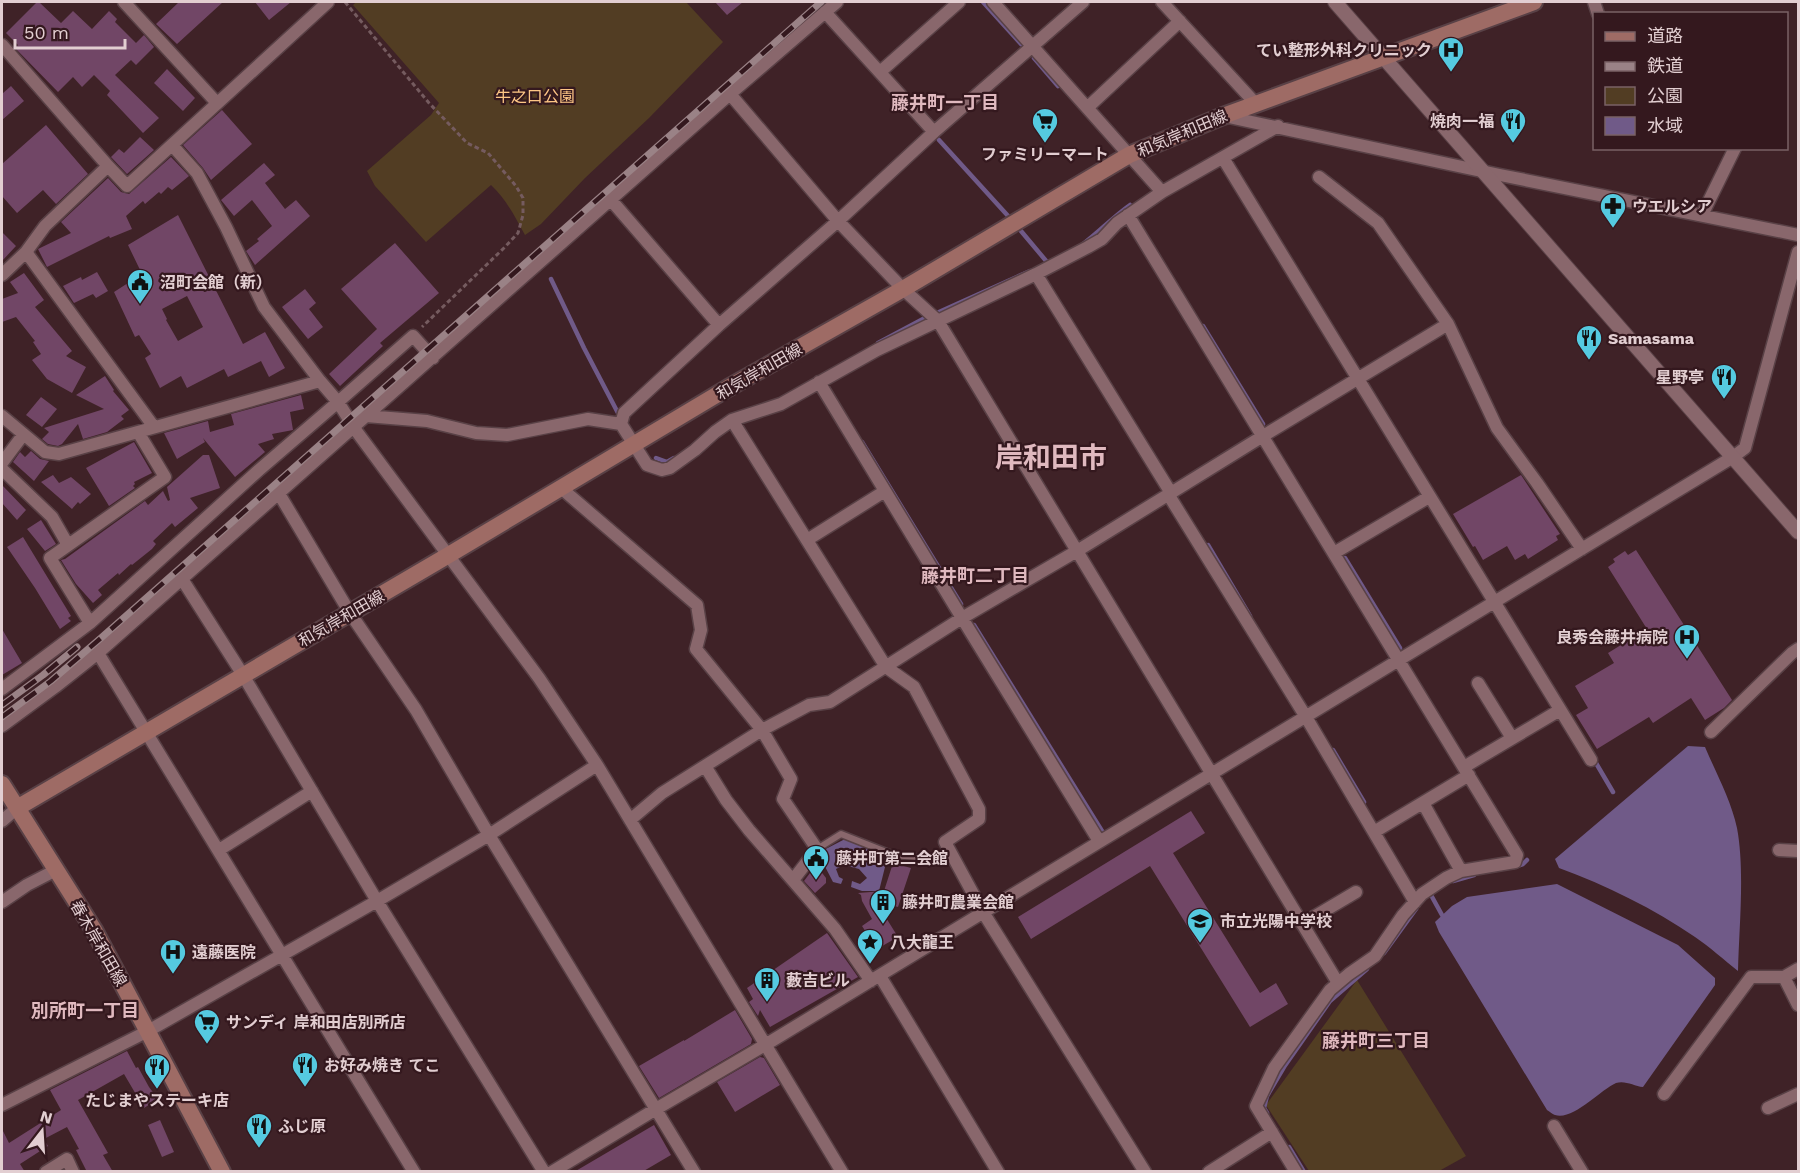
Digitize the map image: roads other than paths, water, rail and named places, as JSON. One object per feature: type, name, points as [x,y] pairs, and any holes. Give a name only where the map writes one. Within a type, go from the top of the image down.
[{"type":"main road","name":"和気岸和田線","points":[[17,808],[728,388],[903,289],[1129,155],[1223,116],[1534,2]]},
{"type":"main road","name":"春木岸和田線","points":[[2,784],[94,930],[222,1172]]},
{"type":"street","points":[[124,2],[217,103]]},
{"type":"street","points":[[2,45],[127,186],[328,2]]},
{"type":"street","points":[[2,726],[98,652],[837,2]]},
{"type":"street","points":[[880,72],[959,2]]},
{"type":"street","points":[[993,2],[1162,192]]},
{"type":"street","points":[[1083,2],[934,132],[624,413],[621,424],[647,465],[662,470],[670,468],[732,420],[781,404],[877,350],[1036,274],[1102,238],[1128,215],[1162,192],[1278,126]]},
{"type":"street","points":[[1162,2],[1256,104]]},
{"type":"street","points":[[1335,2],[1798,532]]},
{"type":"street","points":[[825,12],[934,132]]},
{"type":"street","points":[[1087,108],[1180,21]]},
{"type":"street","points":[[730,94],[838,221],[903,289],[938,321],[1338,983]]},
{"type":"street","points":[[1223,116],[1484,172],[1798,235]]},
{"type":"street","points":[[172,145],[197,173],[264,307],[338,402],[353,427],[539,678],[597,765],[842,1172]]},
{"type":"street","points":[[1702,215],[1734,150]]},
{"type":"street","points":[[1223,158],[1591,760]]},
{"type":"street","points":[[2,275],[26,252],[45,226],[108,166]]},
{"type":"street","points":[[1319,177],[1378,223],[1448,324],[1497,428],[1582,549]]},
{"type":"street","points":[[611,200],[719,326]]},
{"type":"street","points":[[1128,215],[1517,855],[1515,862],[1461,871],[1422,894],[1403,915],[1375,956],[1330,990],[1274,1068],[1256,1106],[1296,1172]]},
{"type":"street","points":[[26,252],[154,428]]},
{"type":"street","points":[[552,1172],[1211,773],[1400,662],[1733,457],[1745,448],[1798,252]]},
{"type":"street","points":[[1036,274],[1306,717],[1415,902]]},
{"type":"street","points":[[630,820],[662,793],[762,730],[809,705],[830,702],[962,618],[1077,551],[1448,324]]},
{"type":"street","points":[[2,689],[90,623],[259,470],[413,336],[433,358]]},
{"type":"street","points":[[2,416],[45,452],[59,454],[320,381]]},
{"type":"street","points":[[819,382],[1099,841]]},
{"type":"street","points":[[366,416],[428,422],[476,433],[507,435],[588,418],[621,424]]},
{"type":"street","points":[[732,420],[886,667],[914,687],[979,809],[978,819],[945,842],[983,912],[1145,1172]]},
{"type":"street","points":[[90,623],[50,558],[165,477],[138,432]]},
{"type":"street","points":[[2,463],[23,435]]},
{"type":"street","points":[[2,469],[52,517],[68,546]]},
{"type":"street","points":[[561,488],[697,605],[701,630],[696,649],[762,730],[791,779],[783,798],[817,849],[793,880]]},
{"type":"street","points":[[807,540],[885,491]]},
{"type":"street","points":[[278,492],[350,613],[416,710],[489,835],[694,1172]]},
{"type":"street","points":[[1334,553],[1429,496]]},
{"type":"street","points":[[182,579],[243,675],[377,901],[544,1172]]},
{"type":"street","points":[[1712,732],[1798,649]]},
{"type":"street","points":[[98,652],[414,1172]]},
{"type":"street","points":[[1478,683],[1512,738]]},
{"type":"street","points":[[1374,832],[1423,802],[1512,738],[1560,710]]},
{"type":"street","points":[[2,1105],[148,1031],[377,901],[489,835],[597,765]]},
{"type":"street","points":[[705,766],[726,800],[749,830],[875,978],[998,1172]]},
{"type":"street","points":[[219,850],[312,792]]},
{"type":"street","points":[[1423,802],[1461,871]]},
{"type":"street","points":[[2,821],[17,808]]},
{"type":"street","points":[[1790,850],[1798,838]]},
{"type":"street","points":[[2,902],[27,885],[56,870]]},
{"type":"street","points":[[1302,924],[1356,892]]},
{"type":"street","points":[[1664,1094],[1751,977],[1784,977],[1798,969]]},
{"type":"street","points":[[1784,977],[1798,1005]]},
{"type":"street","points":[[1768,1108],[1798,1094]]},
{"type":"street","points":[[1554,1126],[1582,1172]]},
{"type":"street","points":[[1209,1172],[1272,1132]]},
{"type":"street","points":[[46,1172],[67,1159],[73,1172]]},
{"type":"lane","points":[[817,849],[841,834],[894,855],[915,858]]},
{"type":"water","points":[[1688,746],[1705,747],[1727,797],[1737,828],[1741,881],[1738,971],[1706,945],[1663,917],[1629,898],[1559,868],[1555,859]]},
{"type":"water","points":[[845,839],[884,856],[885,867],[879,891],[862,891],[851,887],[852,881],[860,884],[867,878],[859,869],[844,865],[836,869],[839,877],[843,879],[841,884],[833,882],[818,853]]},
{"type":"water","points":[[1557,884],[1678,945],[1715,978],[1715,985],[1643,1087],[1616,1083],[1570,1114],[1562,1116],[1554,1115],[1547,1110],[1435,922],[1452,906],[1467,897]]},
{"type":"waterway","points":[[983,2],[1021,44]]},
{"type":"waterway","points":[[1034,58],[1058,86]]},
{"type":"waterway","points":[[939,140],[1009,217]]},
{"type":"waterway","points":[[1083,244],[1130,205]]},
{"type":"waterway","points":[[1021,231],[1047,262]]},
{"type":"waterway","points":[[939,312],[1030,271]]},
{"type":"waterway","points":[[551,279],[618,413]]},
{"type":"waterway","points":[[878,343],[923,319]]},
{"type":"waterway","points":[[1203,326],[1263,424]]},
{"type":"waterway","points":[[862,442],[961,604]]},
{"type":"waterway","points":[[656,458],[667,462],[674,458]]},
{"type":"waterway","points":[[1208,545],[1250,616]]},
{"type":"waterway","points":[[1345,558],[1400,648]]},
{"type":"waterway","points":[[974,625],[1102,831]]},
{"type":"waterway","points":[[1333,750],[1364,802]]},
{"type":"waterway","points":[[1596,763],[1613,792]]},
{"type":"waterway","points":[[1514,867],[1527,860]]},
{"type":"waterway","points":[[1453,881],[1474,875]]},
{"type":"waterway","points":[[1431,895],[1442,915]]},
{"type":"waterway","points":[[1384,953],[1416,909]]},
{"type":"waterway","points":[[1267,1113],[1264,1108],[1267,1096],[1284,1067],[1330,1001],[1367,969]]},
{"type":"waterway","points":[[1289,1147],[1304,1172]]},
{"type":"railway","points":[[2,717],[51,681],[101,638],[821,2]]},
{"type":"railway","points":[[2,705],[77,647]]},
{"type":"place","name":"てい整形外科クリニック","points":[[1451,73]]},
{"type":"place","name":"ファミリーマート","points":[[1045,144]]},
{"type":"place","name":"焼肉一福","points":[[1513,144]]},
{"type":"place","name":"ウエルシア","points":[[1613,229]]},
{"type":"place","name":"沼町会館（新）","points":[[140,305]]},
{"type":"place","name":"Samasama","points":[[1589,361]]},
{"type":"place","name":"星野亭","points":[[1724,400]]},
{"type":"place","name":"良秀会藤井病院","points":[[1687,660]]},
{"type":"place","name":"藤井町第二会館","points":[[816,881]]},
{"type":"place","name":"藤井町農業会館","points":[[883,925]]},
{"type":"place","name":"市立光陽中学校","points":[[1200,944]]},
{"type":"place","name":"八大龍王","points":[[870,965]]},
{"type":"place","name":"遠藤医院","points":[[173,975]]},
{"type":"place","name":"藪吉ビル","points":[[767,1003]]},
{"type":"place","name":"サンディ 岸和田店別所店","points":[[207,1045]]},
{"type":"place","name":"お好み焼き てこ","points":[[305,1088]]},
{"type":"place","name":"たじまやステーキ店","points":[[157,1090]]},
{"type":"place","name":"ふじ原","points":[[259,1149]]},
{"type":"district","name":"藤井町一丁目","points":[[945,103]]},
{"type":"district","name":"岸和田市","points":[[1051,457]]},
{"type":"district","name":"藤井町二丁目","points":[[975,576]]},
{"type":"district","name":"別所町一丁目","points":[[85,1011]]},
{"type":"district","name":"藤井町三丁目","points":[[1376,1041]]},
{"type":"park label","name":"牛之口公園","points":[[535,96]]}]
